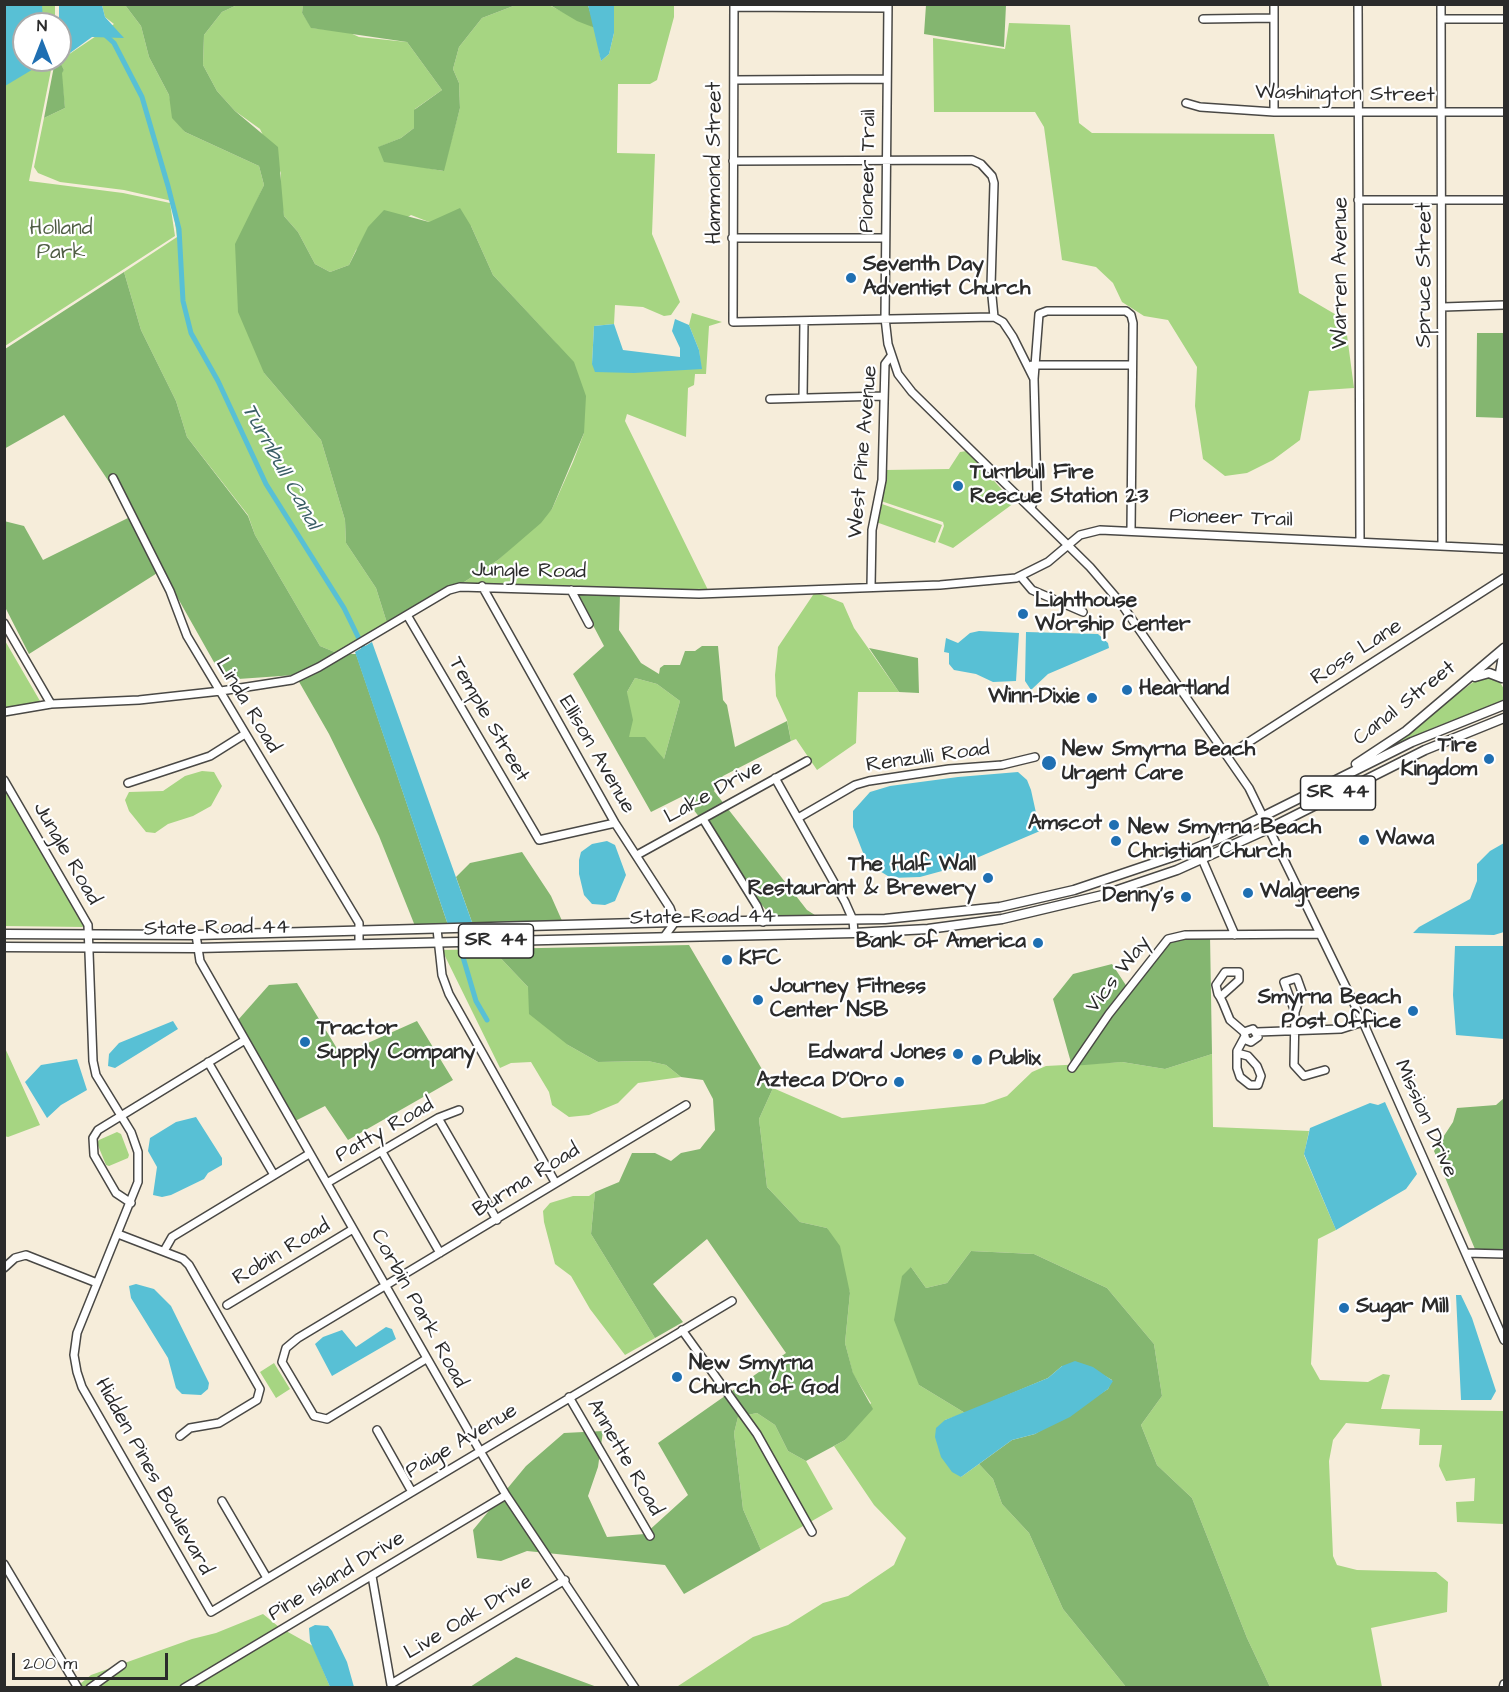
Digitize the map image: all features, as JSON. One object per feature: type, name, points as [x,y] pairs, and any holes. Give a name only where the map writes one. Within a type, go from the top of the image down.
[{"type":"main road","name":"Canal Street","points":[[1325,785],[1406,731],[1504,649]]},
{"type":"main road","points":[[1502,677],[1504,649]]},
{"type":"main road","points":[[1491,659],[1502,677]]},
{"type":"main road","points":[[1462,685],[1482,673],[1502,677]]},
{"type":"main road","name":"SR 44","points":[[1325,785],[1436,731],[1504,705]]},
{"type":"main road","name":"State Road 44","points":[[4,947],[196,948],[854,933],[928,929],[1002,919],[1044,911],[1119,890],[1202,860],[1443,742],[1504,718]]},
{"type":"main road","points":[[1374,776],[1382,757]]},
{"type":"main road","name":"State Road 44","points":[[4,934],[196,935],[594,926],[675,921],[854,920],[936,915],[1000,907],[1111,879],[1188,852],[1325,785]]},
{"type":"main road","points":[[1119,890],[1121,881],[1173,862],[1188,852]]},
{"type":"main road","points":[[1044,911],[1059,902],[1109,888],[1111,879]]},
{"type":"main road","points":[[594,926],[596,939]]},
{"type":"street","points":[[1274,4],[1274,112]]},
{"type":"street","name":"Warren Avenue","points":[[1358,4],[1360,541]]},
{"type":"street","name":"Spruce Street","points":[[1441,4],[1442,545]]},
{"type":"street","points":[[734,6],[888,6]]},
{"type":"street","name":"Hammond Street","points":[[734,6],[732,322],[804,321]]},
{"type":"street","name":"Pioneer Trail","points":[[888,6],[884,238],[885,318],[891,356],[898,374],[912,392],[1067,545],[1089,531],[1131,531],[1504,549]]},
{"type":"street","points":[[1203,19],[1274,18]]},
{"type":"street","points":[[1441,20],[1504,19]]},
{"type":"street","points":[[734,80],[887,78]]},
{"type":"street","name":"Washington Street","points":[[1186,103],[1200,107],[1274,112],[1504,112]]},
{"type":"street","points":[[733,160],[972,160],[986,167],[994,183],[991,286],[994,317]]},
{"type":"street","points":[[1358,200],[1504,200]]},
{"type":"street","points":[[732,238],[884,238]]},
{"type":"street","points":[[1443,307],[1504,305]]},
{"type":"street","points":[[1031,508],[1037,491],[1034,379],[1039,314],[1047,311],[1126,311],[1131,315],[1131,531]]},
{"type":"street","points":[[803,398],[804,321],[994,317],[1004,322],[1034,379]]},
{"type":"street","name":"West Pine Avenue","points":[[871,587],[872,530],[882,480],[885,364],[891,356]]},
{"type":"street","points":[[1027,365],[1132,365]]},
{"type":"street","points":[[770,399],[883,396]]},
{"type":"street","name":"Linda Road","points":[[113,478],[170,591],[187,636],[355,915],[360,931],[359,944]]},
{"type":"street","name":"Jungle Road","points":[[4,712],[51,704],[139,700],[221,692],[292,680],[449,590],[483,586],[699,594],[939,585],[1021,577],[1047,562],[1067,545]]},
{"type":"street","name":"Mission Drive","points":[[1067,545],[1119,602],[1249,789],[1363,1022],[1504,1340]]},
{"type":"street","points":[[1021,577],[1032,590],[1083,612]]},
{"type":"street","name":"Ross Lane","points":[[1227,756],[1504,578]]},
{"type":"street","name":"Ellison Avenue","points":[[483,586],[615,823],[637,855],[675,921]]},
{"type":"street","points":[[571,590],[589,624]]},
{"type":"street","name":"Temple Street","points":[[407,615],[541,841],[615,823]]},
{"type":"street","points":[[4,624],[51,704]]},
{"type":"street","points":[[128,783],[210,756],[245,734]]},
{"type":"street","name":"Renzulli Road","points":[[798,818],[855,785],[869,781],[949,769],[1002,765],[1035,757]]},
{"type":"street","name":"Lake Drive","points":[[637,855],[807,761]]},
{"type":"street","points":[[775,778],[854,920],[854,933]]},
{"type":"street","name":"Jungle Road","points":[[4,780],[84,917],[90,935],[90,948]]},
{"type":"street","points":[[703,819],[757,906],[763,922]]},
{"type":"street","points":[[1202,860],[1235,935]]},
{"type":"street","points":[[1000,907],[1002,919]]},
{"type":"street","points":[[664,937],[675,921]]},
{"type":"street","points":[[437,929],[442,975],[449,994],[555,1182]]},
{"type":"street","name":"Vics Way","points":[[1072,1068],[1109,1014],[1168,939],[1185,935],[1320,934]]},
{"type":"street","name":"Corbin Park Road","points":[[196,935],[196,948],[200,961],[426,1359],[506,1495],[565,1580],[635,1688]]},
{"type":"street","name":"Hidden Pines Boulevard","points":[[90,948],[93,1061],[96,1075],[120,1115],[138,1152],[140,1171],[131,1203],[77,1333],[74,1355],[76,1372],[82,1387],[210,1612]]},
{"type":"street","points":[[1220,997],[1230,1020],[1254,1042],[1258,1037],[1257,1032]]},
{"type":"street","points":[[1295,1012],[1294,1061],[1297,1069],[1308,1077],[1325,1070]]},
{"type":"street","points":[[1237,1053],[1248,1056],[1257,1066],[1261,1076],[1258,1085],[1250,1085],[1240,1077],[1237,1053],[1245,1035],[1251,1028],[1257,1032],[1341,1029],[1363,1022]]},
{"type":"street","points":[[131,1203],[116,1193],[92,1148],[98,1130],[244,1040]]},
{"type":"street","points":[[208,1062],[274,1175]]},
{"type":"street","name":"Burma Road","points":[[426,1359],[327,1419],[314,1416],[282,1362],[286,1348],[298,1338],[686,1105]]},
{"type":"street","name":"Patty Road","points":[[327,1183],[438,1118],[459,1110]]},
{"type":"street","points":[[438,1118],[496,1220]]},
{"type":"street","points":[[382,1152],[440,1253]]},
{"type":"street","points":[[164,1251],[172,1237],[309,1154]]},
{"type":"street","name":"Robin Road","points":[[227,1305],[354,1229]]},
{"type":"street","points":[[118,1234],[183,1259],[189,1265],[260,1393],[257,1400],[219,1423],[190,1428],[180,1436]]},
{"type":"street","points":[[1466,1253],[1504,1254]]},
{"type":"street","points":[[4,1268],[15,1258],[26,1255],[97,1283]]},
{"type":"street","name":"Paige Avenue","points":[[210,1612],[732,1301]]},
{"type":"street","points":[[682,1330],[757,1434],[812,1532]]},
{"type":"street","name":"Annette Road","points":[[569,1397],[650,1536]]},
{"type":"street","points":[[377,1430],[412,1492]]},
{"type":"street","name":"Pine Island Drive","points":[[184,1688],[506,1495]]},
{"type":"street","points":[[222,1501],[267,1578]]},
{"type":"street","points":[[4,1564],[78,1688]]},
{"type":"street","points":[[372,1576],[391,1686]]},
{"type":"street","name":"Live Oak Drive","points":[[391,1686],[565,1580]]},
{"type":"street","points":[[90,1688],[122,1665]]},
{"type":"green space","points":[[303,4],[516,5],[482,18],[459,47],[453,69],[459,83],[460,108],[444,171],[384,162],[378,147],[401,138],[414,128],[414,110],[442,90],[407,42],[311,28],[302,13]]},
{"type":"green space","name":"Holland Park","points":[[5,5],[55,5],[55,12],[12,12],[12,72],[51,72],[29,181],[123,193],[170,203],[175,236],[5,346]]},
{"type":"green space","points":[[102,5],[125,5],[141,26],[149,57],[169,95],[174,116],[185,132],[259,166],[264,185],[253,209],[264,373],[321,440],[345,520],[346,543],[376,588],[387,623],[337,653],[320,646],[255,535],[248,515],[187,437],[176,401],[141,330],[124,272],[177,237],[172,201],[124,190],[60,182],[38,173],[34,167],[44,118],[65,108],[61,73],[72,72],[72,52],[114,24],[105,17]]},
{"type":"green space","points":[[125,5],[237,5],[222,12],[204,35],[203,65],[217,91],[235,111],[278,147],[284,216],[298,232],[315,264],[330,272],[349,265],[368,227],[384,210],[429,222],[460,208],[471,226],[493,275],[574,362],[586,396],[584,433],[552,509],[541,523],[498,560],[461,584],[387,623],[376,588],[346,543],[345,520],[321,440],[264,373],[238,312],[235,244],[264,185],[259,166],[185,132],[172,118],[169,95],[149,57],[141,26]]},
{"type":"green space","points":[[237,5],[303,5],[302,13],[312,28],[348,32],[359,37],[407,42],[442,90],[415,109],[414,128],[401,138],[379,147],[417,166],[443,171],[460,108],[459,83],[453,69],[459,47],[482,18],[516,5],[549,5],[595,28],[601,61],[609,54],[614,33],[614,5],[674,5],[674,17],[657,80],[650,84],[618,84],[617,153],[655,154],[652,234],[680,302],[671,315],[664,316],[643,307],[615,305],[614,324],[594,326],[592,364],[701,369],[699,350],[689,325],[692,313],[722,322],[709,326],[706,374],[695,374],[694,385],[688,388],[686,437],[627,414],[625,421],[708,590],[461,584],[498,560],[552,509],[573,462],[584,433],[556,343],[493,275],[471,226],[429,222],[411,215],[356,250],[349,265],[330,272],[315,264],[298,232],[284,216],[280,192],[281,173],[260,129],[235,111],[217,91],[203,65],[204,35],[222,12]]},
{"type":"green space","points":[[550,5],[588,5],[595,28],[577,21]]},
{"type":"green space","points":[[926,5],[1006,5],[1004,47],[924,34]]},
{"type":"green space","points":[[1009,23],[1070,25],[1079,123],[1092,133],[1274,134],[1299,293],[1345,320],[1354,388],[1309,391],[1300,440],[1273,460],[1247,473],[1225,476],[1203,459],[1195,406],[1197,367],[1168,320],[1144,316],[1122,302],[1113,283],[1096,267],[1062,260],[1044,127],[1035,112],[934,112],[933,38],[1005,49]]},
{"type":"green space","points":[[53,72],[63,72],[65,108],[44,118]]},
{"type":"green space","points":[[124,272],[141,330],[176,401],[187,437],[248,516],[255,535],[320,646],[337,653],[295,675],[224,680],[162,570],[29,654],[5,607],[4,521],[24,526],[43,560],[132,516],[64,415],[4,449],[5,349]]},
{"type":"green space","points":[[1477,333],[1504,333],[1504,418],[1476,417]]},
{"type":"green space","points":[[967,451],[1014,503],[953,548],[938,542],[944,526],[943,522],[881,501],[885,470],[949,469],[960,452]]},
{"type":"green space","points":[[882,504],[942,525],[935,543],[876,522]]},
{"type":"green space","points":[[815,592],[843,603],[854,628],[899,692],[858,692],[856,743],[817,770],[796,739],[791,741],[787,720],[776,696],[775,675],[778,647]]},
{"type":"green space","points":[[576,593],[620,594],[619,630],[641,663],[659,674],[660,668],[664,665],[680,665],[685,651],[695,651],[702,646],[718,646],[723,700],[727,705],[735,747],[787,721],[791,741],[723,776],[714,791],[807,910],[818,917],[773,918],[726,863],[710,831],[683,796],[651,812],[573,674],[604,646]],"holes":[[[635,678],[657,684],[680,701],[664,759],[645,737],[629,737],[633,720],[627,692]]]},
{"type":"green space","points":[[4,639],[40,701],[38,703],[5,709]]},
{"type":"green space","points":[[869,648],[918,658],[919,693],[899,692]]},
{"type":"green space","points":[[346,654],[356,654],[448,925],[415,926],[379,836],[329,734],[298,680]]},
{"type":"green space","points":[[1484,674],[1498,679],[1504,689],[1503,701],[1433,728],[1384,752],[1382,748],[1406,733]]},
{"type":"green space","points":[[635,678],[657,684],[680,701],[664,759],[629,737],[627,692]]},
{"type":"green space","points":[[202,771],[214,772],[222,786],[211,806],[193,816],[168,824],[155,833],[146,832],[129,811],[125,800],[129,792],[163,791],[185,776]]},
{"type":"green space","points":[[4,786],[84,927],[5,926]]},
{"type":"green space","points":[[522,852],[551,896],[563,923],[473,925],[456,877],[470,863]]},
{"type":"green space","points":[[1169,934],[1210,935],[1212,1054],[1165,1069],[1122,1062],[1072,1066],[1053,999],[1073,974],[1112,964],[1131,993]]},
{"type":"green space","points":[[689,945],[773,1088],[759,1119],[767,1187],[800,1222],[827,1228],[840,1246],[850,1293],[845,1343],[853,1373],[873,1409],[845,1440],[806,1461],[788,1451],[775,1425],[757,1413],[738,1417],[734,1433],[743,1509],[761,1550],[684,1594],[665,1565],[527,1551],[501,1561],[477,1558],[473,1530],[526,1466],[564,1433],[603,1431],[598,1467],[588,1496],[607,1537],[645,1534],[688,1495],[658,1443],[786,1353],[707,1239],[653,1284],[683,1322],[655,1338],[591,1234],[595,1192],[619,1182],[632,1153],[655,1153],[671,1161],[681,1153],[700,1149],[715,1130],[713,1099],[703,1080],[681,1077],[666,1065],[648,1061],[598,1062],[568,1045],[529,1014],[528,987],[492,949]]},
{"type":"green space","points":[[492,949],[528,987],[568,1045],[598,1062],[648,1061],[666,1065],[681,1077],[638,1083],[618,1103],[589,1115],[569,1117],[552,1105],[549,1092],[531,1062],[511,1063],[500,1068],[442,950]]},
{"type":"green space","points":[[297,983],[341,1055],[417,1021],[453,1080],[348,1140],[325,1106],[295,1121],[238,1020],[269,985]]},
{"type":"green space","points":[[5,1048],[40,1125],[8,1137],[4,1136]]},
{"type":"green space","points":[[1212,1054],[1213,1127],[1309,1131],[1304,1155],[1336,1230],[1318,1239],[1311,1364],[1320,1380],[1368,1382],[1383,1374],[1390,1375],[1381,1409],[1504,1411],[1504,1524],[1457,1522],[1456,1502],[1474,1501],[1475,1478],[1446,1481],[1439,1466],[1442,1445],[1419,1445],[1420,1429],[1346,1423],[1333,1440],[1329,1461],[1333,1556],[1337,1565],[1357,1570],[1436,1572],[1448,1582],[1447,1612],[1371,1628],[1382,1687],[1270,1687],[1247,1638],[1192,1498],[1157,1465],[1141,1425],[1162,1396],[1154,1344],[1107,1288],[1034,1254],[971,1251],[947,1283],[926,1288],[911,1267],[919,1385],[965,1413],[945,1420],[961,1477],[979,1464],[993,1479],[1002,1504],[1029,1533],[1063,1609],[1126,1687],[675,1688],[753,1637],[788,1625],[823,1603],[848,1596],[894,1565],[906,1538],[874,1505],[834,1446],[845,1440],[871,1403],[853,1374],[845,1343],[850,1293],[827,1228],[800,1222],[767,1187],[759,1119],[773,1088],[842,1118],[984,1104],[1007,1096],[1032,1072],[1046,1066],[1122,1062],[1165,1069]]},
{"type":"green space","points":[[1504,1098],[1504,1253],[1477,1254],[1434,1151],[1453,1122],[1457,1108],[1496,1105]]},
{"type":"green space","points":[[117,1132],[121,1134],[129,1155],[128,1158],[109,1166],[106,1165],[97,1143]]},
{"type":"green space","points":[[595,1192],[591,1234],[655,1338],[625,1355],[590,1309],[571,1276],[555,1264],[544,1222],[543,1211],[550,1203],[573,1196],[589,1196]]},
{"type":"green space","points":[[971,1251],[1034,1254],[1107,1288],[1154,1344],[1162,1396],[1141,1425],[1157,1465],[1192,1498],[1247,1638],[1270,1687],[1126,1687],[1063,1609],[1029,1533],[1002,1504],[993,1479],[979,1464],[1012,1440],[1035,1434],[1108,1389],[1112,1380],[1105,1376],[1062,1366],[1048,1378],[965,1413],[919,1385],[894,1320],[902,1276],[911,1267],[926,1288],[947,1283]]},
{"type":"green space","points":[[274,1363],[290,1389],[276,1398],[260,1372]]},
{"type":"green space","points":[[757,1413],[775,1425],[788,1451],[806,1461],[833,1509],[761,1550],[743,1509],[734,1433],[738,1417]]},
{"type":"green space","points":[[263,1614],[279,1627],[313,1646],[330,1687],[75,1688],[91,1675],[192,1639],[216,1633]]},
{"type":"green space","points":[[516,1657],[597,1687],[470,1687]]},
{"type":"water","points":[[5,4],[42,5],[42,12],[12,12],[12,72],[28,72],[5,86]]},
{"type":"water","points":[[59,5],[102,5],[105,17],[124,38],[92,37],[72,52],[72,12],[59,12]]},
{"type":"water","points":[[588,5],[614,5],[614,33],[609,54],[601,61]]},
{"type":"water","points":[[675,319],[689,325],[699,350],[702,369],[634,373],[595,372],[592,364],[594,326],[614,324],[623,350],[680,357],[680,348],[672,331]]},
{"type":"water","points":[[979,631],[1019,633],[1016,681],[993,682],[976,674],[954,670],[949,664],[949,653],[944,652],[946,638],[958,643],[970,633]]},
{"type":"water","points":[[1026,632],[1098,634],[1108,643],[1109,648],[1048,674],[1031,690],[1025,681]]},
{"type":"water","points":[[372,642],[473,925],[448,925],[355,652]]},
{"type":"water","points":[[1018,772],[1027,780],[1031,790],[1040,831],[953,868],[920,877],[891,878],[867,863],[853,827],[853,811],[870,792],[890,786]]},
{"type":"water","points":[[607,841],[615,845],[626,875],[615,901],[605,905],[592,904],[584,895],[579,874],[579,860],[581,852],[592,844]]},
{"type":"water","points":[[1504,843],[1504,932],[1494,935],[1413,933],[1419,927],[1470,899],[1477,881],[1477,864],[1490,851]]},
{"type":"water","points":[[1455,946],[1504,946],[1504,1039],[1456,1035],[1453,995]]},
{"type":"water","points":[[173,1021],[178,1029],[115,1068],[108,1066],[109,1054],[119,1043]]},
{"type":"water","points":[[77,1059],[87,1090],[61,1105],[47,1118],[25,1082],[41,1065]]},
{"type":"water","points":[[1385,1102],[1417,1174],[1406,1189],[1336,1230],[1304,1154],[1310,1128],[1370,1103],[1378,1105]]},
{"type":"water","points":[[196,1117],[222,1158],[222,1165],[208,1173],[204,1179],[171,1195],[162,1197],[153,1195],[157,1167],[148,1151],[150,1138],[176,1122]]},
{"type":"water","points":[[136,1284],[154,1289],[171,1306],[209,1383],[208,1389],[201,1395],[182,1394],[176,1388],[168,1358],[131,1298],[129,1286]]},
{"type":"water","points":[[1456,1295],[1461,1295],[1472,1318],[1496,1391],[1491,1400],[1461,1400]]},
{"type":"water","points":[[386,1327],[392,1329],[396,1339],[332,1376],[315,1344],[323,1337],[342,1330],[356,1347]]},
{"type":"water","points":[[1075,1361],[1093,1367],[1113,1381],[1108,1389],[1070,1417],[1035,1434],[1012,1440],[961,1477],[952,1472],[941,1457],[935,1437],[936,1428],[945,1420],[1048,1378],[1062,1366]]},
{"type":"water","points":[[315,1625],[328,1626],[332,1631],[347,1662],[354,1687],[330,1687],[310,1641],[309,1628]]},
{"type":"waterway","name":"Turnbull Canal","points":[[103,33],[114,43],[142,97],[179,229],[183,301],[191,333],[218,381],[266,484],[344,608],[366,653]]},
{"type":"waterway","points":[[460,947],[476,1001],[487,1020]]},
{"type":"place","name":"Seventh Day Adventist Church","points":[[851,278]]},
{"type":"place","name":"Turnbull Fire Rescue Station 23","points":[[958,486]]},
{"type":"place","name":"Lighthouse Worship Center","points":[[1023,614]]},
{"type":"place","name":"Heartland","points":[[1127,690]]},
{"type":"place","name":"Winn-Dixie","points":[[1092,698]]},
{"type":"place","name":"Tire Kingdom","points":[[1489,759]]},
{"type":"place","name":"New Smyrna Beach Urgent Care","points":[[1049,763]]},
{"type":"place","name":"Amscot","points":[[1114,825]]},
{"type":"place","name":"Wawa","points":[[1364,840]]},
{"type":"place","name":"New Smyrna Beach Christian Church","points":[[1116,841]]},
{"type":"place","name":"The Half Wall Restaurant & Brewery","points":[[988,878]]},
{"type":"place","name":"Walgreens","points":[[1248,893]]},
{"type":"place","name":"Denny's","points":[[1186,897]]},
{"type":"place","name":"Bank of America","points":[[1038,943]]},
{"type":"place","name":"KFC","points":[[727,960]]},
{"type":"place","name":"Journey Fitness Center NSB","points":[[758,1000]]},
{"type":"place","name":"Smyrna Beach Post Office","points":[[1413,1011]]},
{"type":"place","name":"Tractor Supply Company","points":[[305,1042]]},
{"type":"place","name":"Edward Jones","points":[[958,1054]]},
{"type":"place","name":"Publix","points":[[977,1060]]},
{"type":"place","name":"Azteca D'Oro","points":[[899,1082]]},
{"type":"place","name":"Sugar Mill","points":[[1344,1308]]},
{"type":"place","name":"New Smyrna Church of God","points":[[677,1377]]}]
